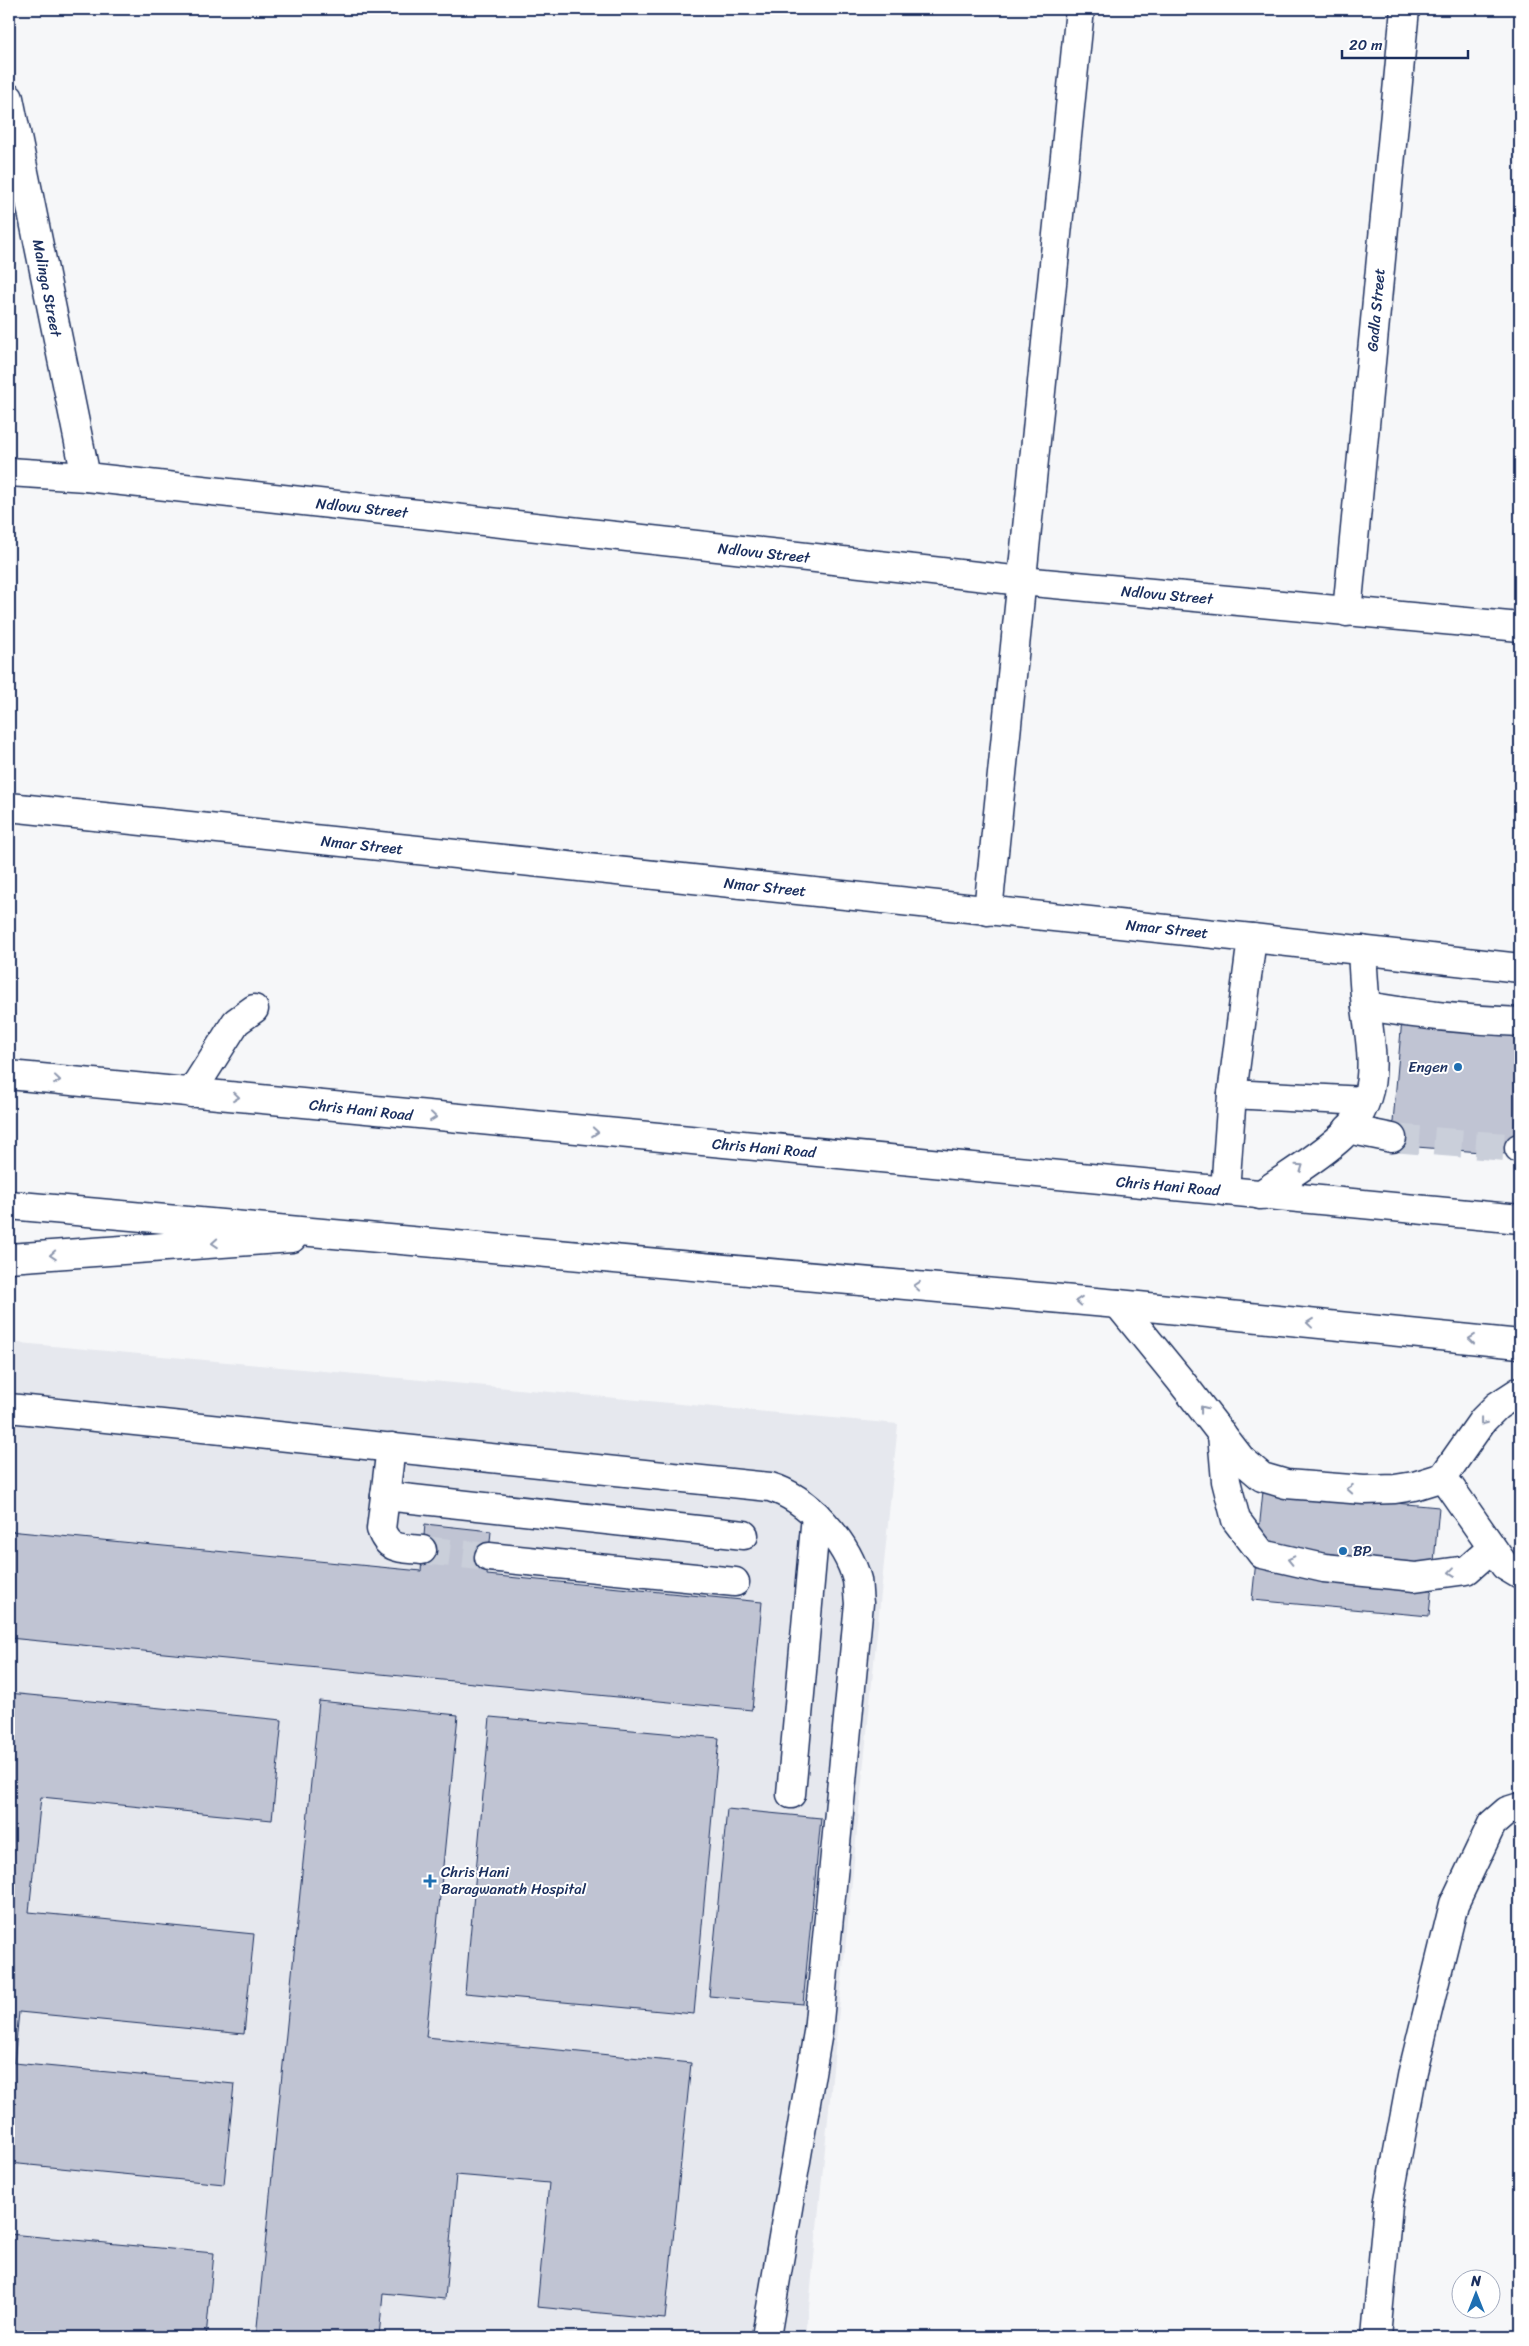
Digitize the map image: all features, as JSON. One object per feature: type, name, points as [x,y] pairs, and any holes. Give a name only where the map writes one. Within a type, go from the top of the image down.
[{"type":"street","points":[[988,911],[1080,9]]},
{"type":"street","name":"Gadla Street","points":[[1347,612],[1405,9]]},
{"type":"street","name":"Malinga Street","points":[[9,98],[86,478]]},
{"type":"street","name":"Ndlovu Street","points":[[9,472],[86,478],[1022,582],[1520,628]]},
{"type":"street","name":"Nmar Street","points":[[9,807],[1520,968]]},
{"type":"street","points":[[1225,1191],[1232,1094],[1252,938]]},
{"type":"street","points":[[1260,1195],[1318,1154],[1348,1129],[1358,1117],[1365,1101],[1370,1087],[1373,1058],[1366,1006],[1362,950]]},
{"type":"street","points":[[1366,1006],[1414,1015],[1461,1020],[1520,1022]]},
{"type":"street","points":[[191,1093],[236,1022],[254,1008]]},
{"type":"street","name":"Chris Hani Road","points":[[9,1075],[1520,1219]]},
{"type":"street","points":[[1232,1094],[1365,1101]]},
{"type":"street","points":[[1348,1129],[1392,1138]]},
{"type":"street","points":[[9,1205],[1118,1304],[1520,1344]]},
{"type":"street","points":[[9,1258],[333,1235]]},
{"type":"street","points":[[1118,1304],[1241,1459],[1262,1478],[1286,1484],[1364,1490],[1395,1489],[1414,1486],[1443,1477],[1483,1420],[1496,1406],[1520,1391]]},
{"type":"street","points":[[9,1408],[770,1487],[782,1491],[816,1515],[843,1550],[857,1579],[859,1603],[818,2032],[766,2337]]},
{"type":"street","points":[[1222,1433],[1226,1481],[1236,1520],[1262,1554],[1324,1568],[1415,1577],[1467,1570],[1492,1548]]},
{"type":"street","points":[[391,1448],[381,1529],[385,1540],[397,1548],[422,1550]]},
{"type":"street","points":[[1443,1477],[1505,1566],[1520,1575]]},
{"type":"street","points":[[385,1496],[744,1535]]},
{"type":"street","points":[[791,1794],[816,1515]]},
{"type":"street","points":[[488,1557],[735,1582]]},
{"type":"street","points":[[1376,2337],[1388,2205],[1413,2071],[1454,1904],[1492,1824],[1507,1811],[1520,1807]]},
{"type":"shaded area","name":"Chris Hani Baragwanath Hospital","points":[[9,1342],[898,1424],[806,2337],[9,2337]]},
{"type":"building","points":[[1402,1019],[1520,1029],[1519,1155],[1391,1145]]},
{"type":"building","points":[[1263,1491],[1439,1507],[1429,1616],[1252,1600]]},
{"type":"building","points":[[425,1524],[491,1531],[487,1575],[762,1602],[752,1710],[9,1638],[9,1531],[421,1571]]},
{"type":"building","points":[[9,1693],[282,1720],[272,1820],[41,1797],[29,1912],[254,1934],[244,2034],[19,2012],[14,2063],[234,2084],[224,2184],[9,2163]]},
{"type":"building","points":[[319,1701],[458,1715],[426,2037],[691,2063],[665,2319],[537,2307],[549,2183],[456,2175],[445,2299],[383,2293],[379,2337],[256,2337]]},
{"type":"building","points":[[490,1717],[719,1738],[694,2014],[465,1993]]},
{"type":"building","points":[[727,1809],[821,1818],[803,2004],[709,1996]]},
{"type":"building","points":[[9,2234],[214,2253],[206,2337],[37,2337],[9,2334]]},
{"type":"tunnel","points":[[1392,1138],[1519,1148]]},
{"type":"tunnel","points":[[422,1550],[489,1557]]},
{"type":"place","name":"Engen","points":[[1458,1067]]},
{"type":"place","name":"BP","points":[[1343,1551]]},
{"type":"place","name":"Chris Hani Baragwanath Hospital","points":[[430,1881]]}]
